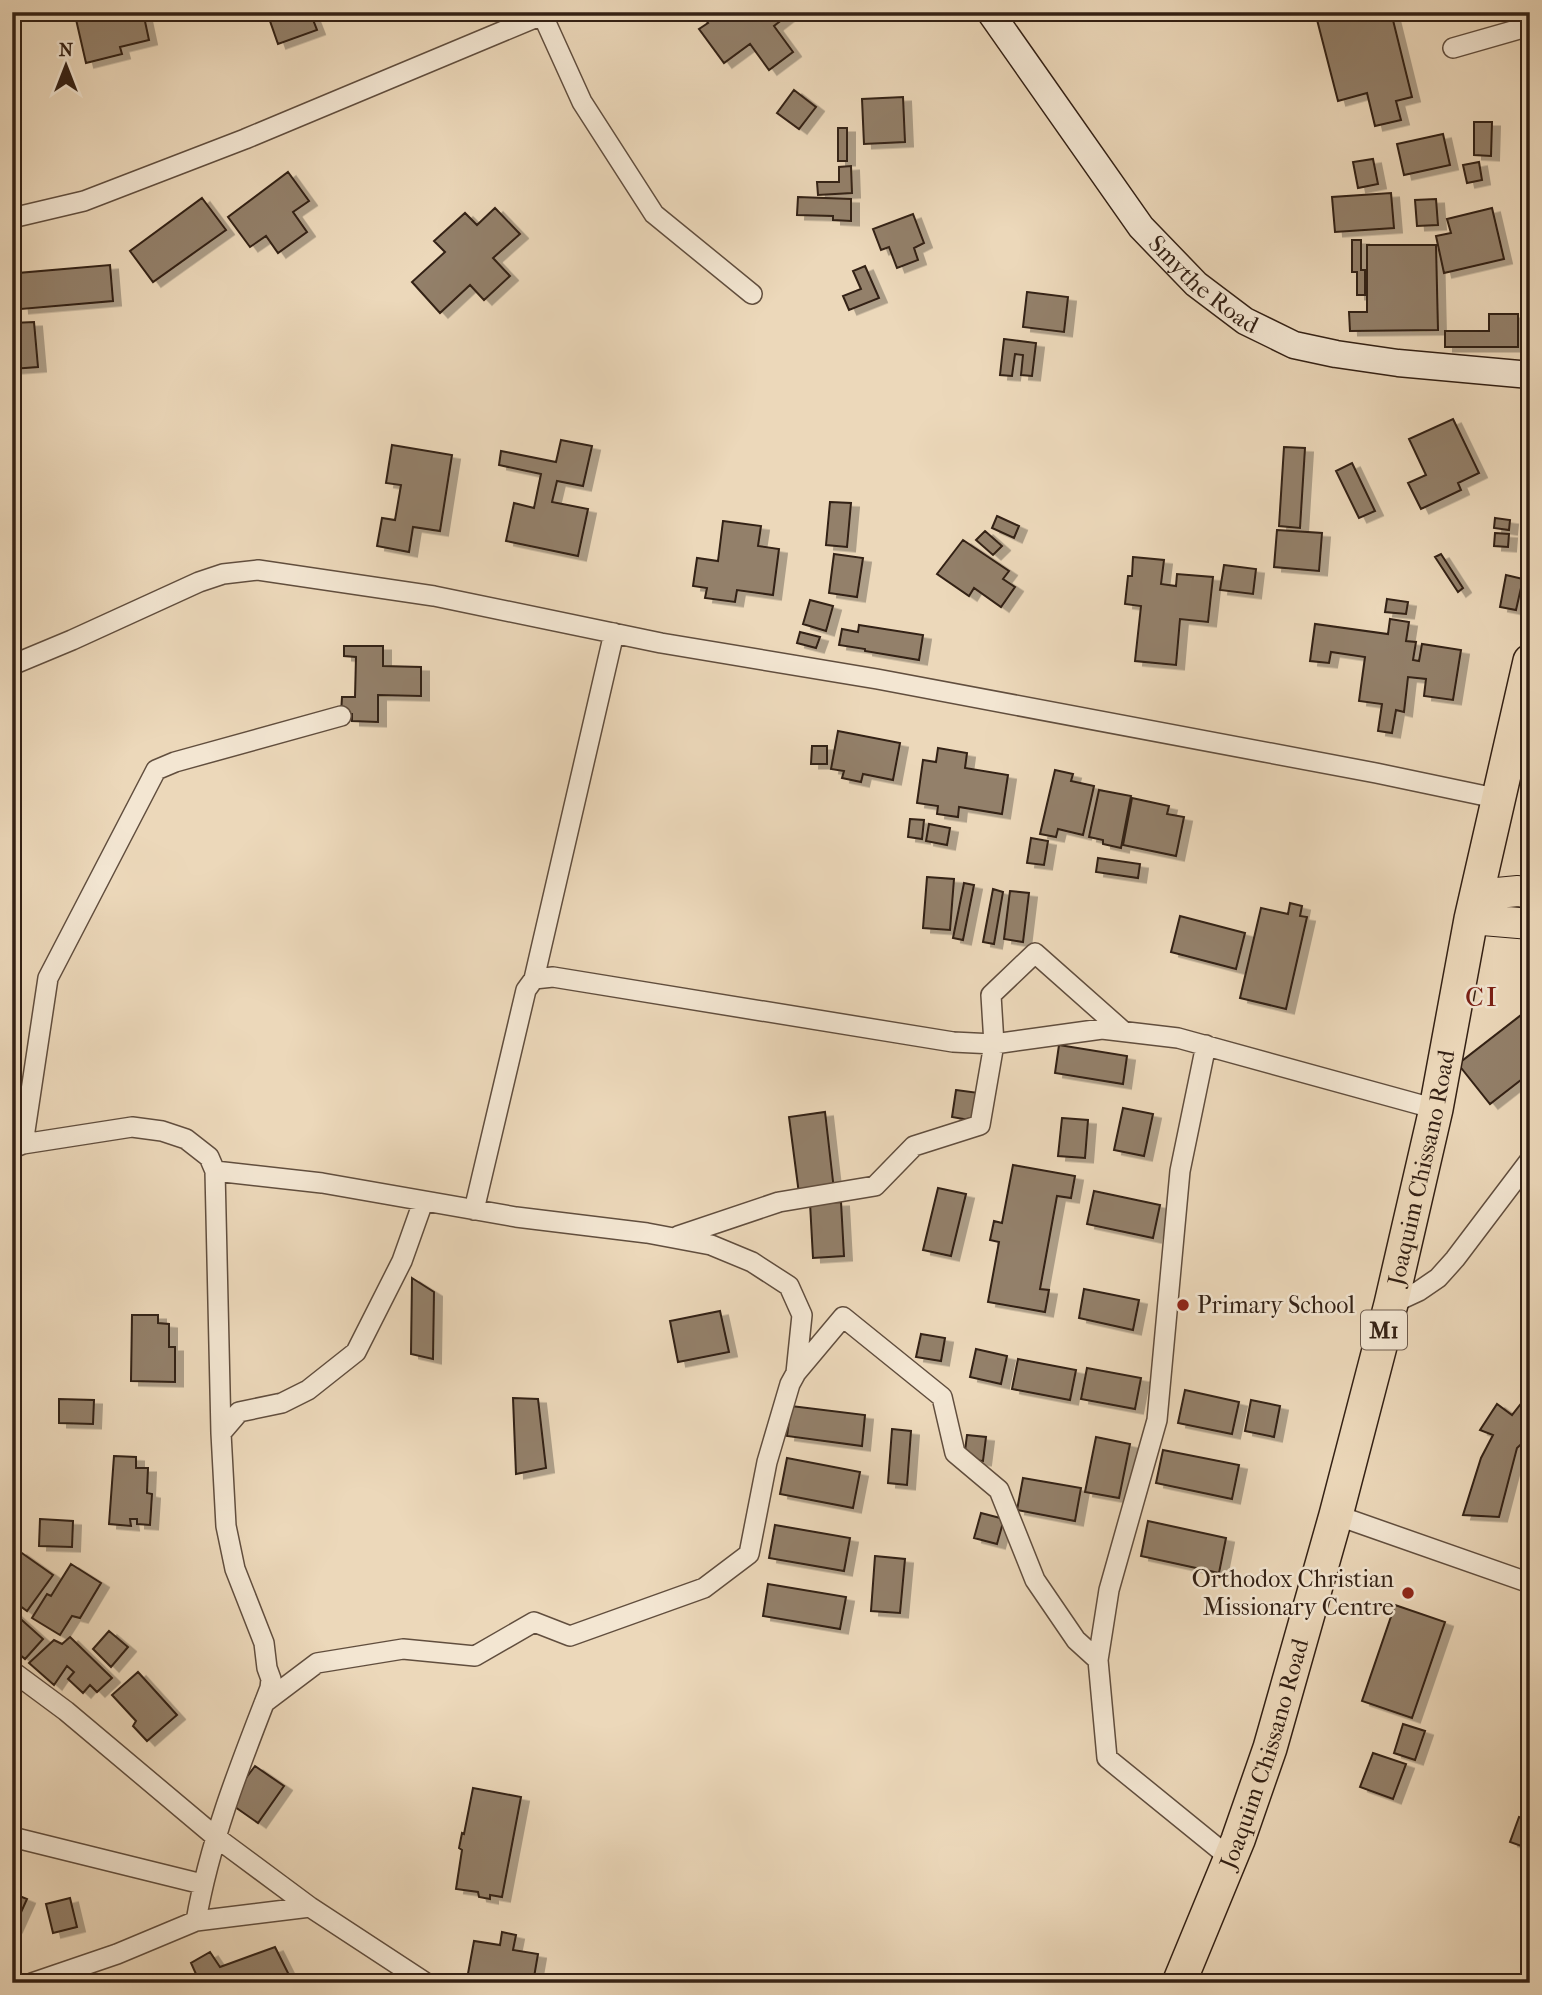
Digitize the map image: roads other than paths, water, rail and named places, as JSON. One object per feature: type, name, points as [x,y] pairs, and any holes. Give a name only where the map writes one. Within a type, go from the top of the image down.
[{"type":"highway","name":"Joaquim Chissano Road","points":[[1179,1983],[1230,1858],[1270,1748],[1336,1515],[1391,1304],[1436,1109],[1474,907],[1530,661]]},
{"type":"main road","points":[[1474,907],[1518,891],[1530,893]]},
{"type":"main road","points":[[1474,907],[1530,924]]},
{"type":"street","name":"Smythe Road","points":[[990,12],[1141,227],[1196,284],[1245,321],[1294,345],[1336,354],[1398,363],[1530,375]]},
{"type":"street","points":[[12,218],[84,201],[245,139],[546,14],[582,102],[654,214],[752,294]]},
{"type":"street","points":[[1453,48],[1530,26]]},
{"type":"street","points":[[12,664],[93,631],[198,582],[223,574],[258,570],[434,596],[661,643],[877,679],[1500,799]]},
{"type":"street","points":[[474,1210],[526,990],[534,979],[614,633]]},
{"type":"street","points":[[196,1921],[202,1884],[223,1813],[271,1679],[264,1643],[235,1569],[226,1527],[215,1171],[209,1157],[186,1139],[162,1131],[132,1127],[16,1142],[48,978],[156,770],[175,762],[341,716]]},
{"type":"street","points":[[673,1238],[779,1202],[875,1186],[914,1146],[980,1125],[994,1044],[991,995],[1035,953],[1123,1031]]},
{"type":"street","points":[[534,979],[553,978],[953,1042],[994,1044],[1102,1029],[1178,1038],[1436,1109]]},
{"type":"street","points":[[1206,1045],[1180,1171],[1157,1420],[1108,1590],[1098,1660],[1107,1759],[1230,1858]]},
{"type":"street","points":[[1391,1304],[1419,1291],[1437,1278],[1455,1259],[1530,1160]]},
{"type":"street","points":[[215,1171],[322,1183],[474,1210],[711,1245],[752,1262],[789,1286],[802,1315],[796,1373]]},
{"type":"street","points":[[221,1433],[239,1412],[282,1404],[308,1390],[356,1352],[402,1261],[424,1202]]},
{"type":"street","points":[[264,1703],[317,1663],[403,1649],[475,1656],[534,1622],[570,1636],[704,1588],[749,1554],[767,1462],[790,1384],[796,1373],[843,1317],[942,1397],[955,1453],[999,1490],[1035,1580],[1076,1640],[1098,1660]]},
{"type":"street","points":[[1336,1515],[1530,1583]]},
{"type":"street","points":[[12,1671],[66,1711],[217,1838],[418,1982]]},
{"type":"street","points":[[12,1838],[202,1884]]},
{"type":"street","points":[[32,1983],[117,1954],[196,1921],[310,1907]]},
{"type":"place","name":"Primary School","points":[[1183,1305]]},
{"type":"place","name":"Orthodox Christian Missionary Centre","points":[[1408,1593]]},
{"type":"district","name":"CI","points":[[1482,996]]}]
